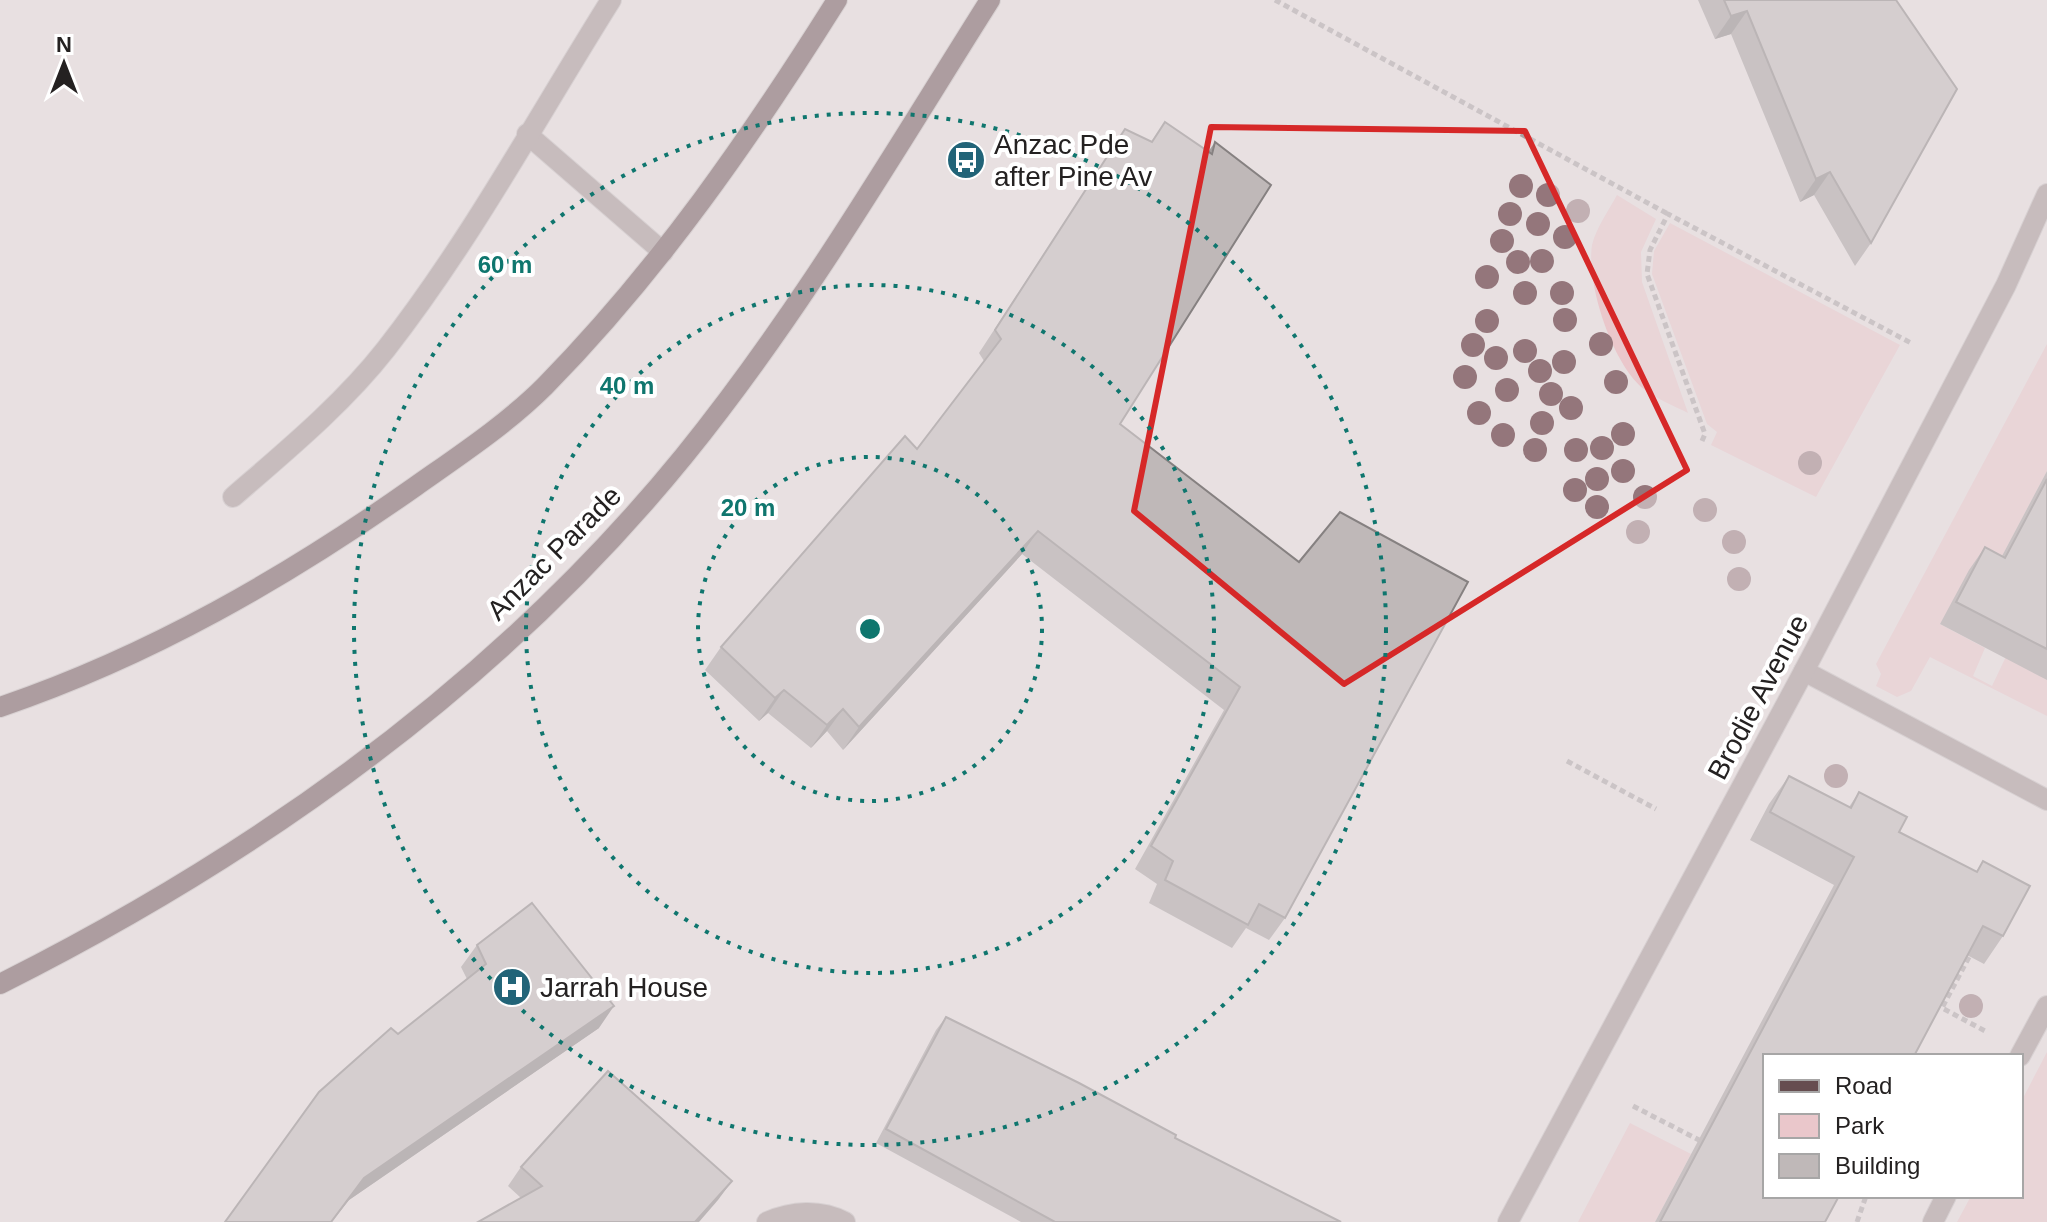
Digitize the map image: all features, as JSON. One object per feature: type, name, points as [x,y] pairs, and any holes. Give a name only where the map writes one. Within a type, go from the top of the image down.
[{"type":"main road","points":[[0,707],[130,656],[209,617],[372,518],[468,450],[543,389],[663,252],[717,181],[837,0]]},
{"type":"main road","name":"Anzac Parade","points":[[0,984],[61,954],[252,843],[418,719],[551,600],[626,523],[759,358],[835,249],[990,0]]},
{"type":"street","points":[[233,497],[325,413],[385,350],[460,244],[611,0]]},
{"type":"street","points":[[527,134],[663,252]]},
{"type":"street","name":"Brodie Avenue","points":[[1508,1222],[1804,671],[2015,267],[2047,194]]},
{"type":"street","points":[[1804,671],[2047,800]]},
{"type":"street","points":[[2022,1053],[2047,1006]]},
{"type":"street","points":[[1933,1222],[1945,1198]]},
{"type":"street","points":[[767,1222],[799,1213],[829,1215],[845,1222]]},
{"type":"path","points":[[1275,0],[1911,343]]},
{"type":"path","points":[[1668,214],[1650,250],[1647,274],[1705,434],[1702,441]]},
{"type":"path","points":[[1567,761],[1656,809]]},
{"type":"path","points":[[1969,957],[1942,1008],[2022,1053]]},
{"type":"path","points":[[1633,1106],[1699,1140]]},
{"type":"path","points":[[1857,1222],[1865,1198]]},
{"type":"highlighted area","points":[[1211,127],[1525,131],[1687,470],[1344,684],[1134,511]]},
{"type":"green space","points":[[1617,195],[1656,219],[1641,252],[1642,282],[1688,413],[1649,393],[1633,378],[1604,323],[1593,281],[1592,245]]},
{"type":"green space","points":[[1670,223],[1900,345],[1816,497],[1711,445],[1717,432],[1707,424],[1652,274],[1654,251]]},
{"type":"green space","points":[[2047,344],[2047,471],[1989,581],[1940,624],[1985,648],[1973,676],[1992,686],[2011,646],[2047,665],[2047,716],[1930,657],[1911,691],[1897,697],[1876,686],[1881,674],[1876,664]]},
{"type":"green space","points":[[2047,1052],[2047,1222],[1957,1222],[1970,1198],[2023,1198],[2023,1098]]},
{"type":"green space","points":[[1630,1123],[1691,1154],[1655,1222],[1578,1222]]},
{"type":"building","points":[[1724,0],[1896,0],[1957,89],[1871,243],[1830,172],[1816,179],[1747,11],[1731,16]]},
{"type":"building","points":[[1165,122],[1212,154],[1215,142],[1271,185],[1120,424],[1299,562],[1340,512],[1468,582],[1285,918],[1259,904],[1248,925],[1165,880],[1173,861],[1151,846],[1240,687],[1038,531],[859,727],[843,709],[827,725],[784,690],[775,698],[721,647],[905,436],[917,449],[1001,339],[995,330],[1125,129],[1152,142]]},
{"type":"building","points":[[2047,479],[2047,649],[1956,602],[1985,547],[2005,558]]},
{"type":"building","points":[[1789,776],[1851,808],[1859,792],[1907,817],[1899,832],[1977,872],[1983,861],[2030,886],[2003,936],[1983,926],[1915,1054],[1763,1054],[1763,1198],[1838,1198],[1825,1222],[1660,1222],[1854,857],[1770,812]]},
{"type":"building","points":[[532,903],[614,1006],[364,1178],[331,1222],[225,1222],[319,1092],[391,1028],[398,1034],[486,964],[477,945]]},
{"type":"building","points":[[946,1017],[1079,1083],[1176,1135],[1175,1138],[1341,1222],[1055,1222],[886,1129]]},
{"type":"building","points":[[608,1071],[732,1181],[695,1222],[478,1222],[542,1186],[521,1167]]},
{"type":"place","name":"Anzac Pde after Pine Av","points":[[966,160]]},
{"type":"place","name":"Jarrah House","points":[[512,987]]}]
